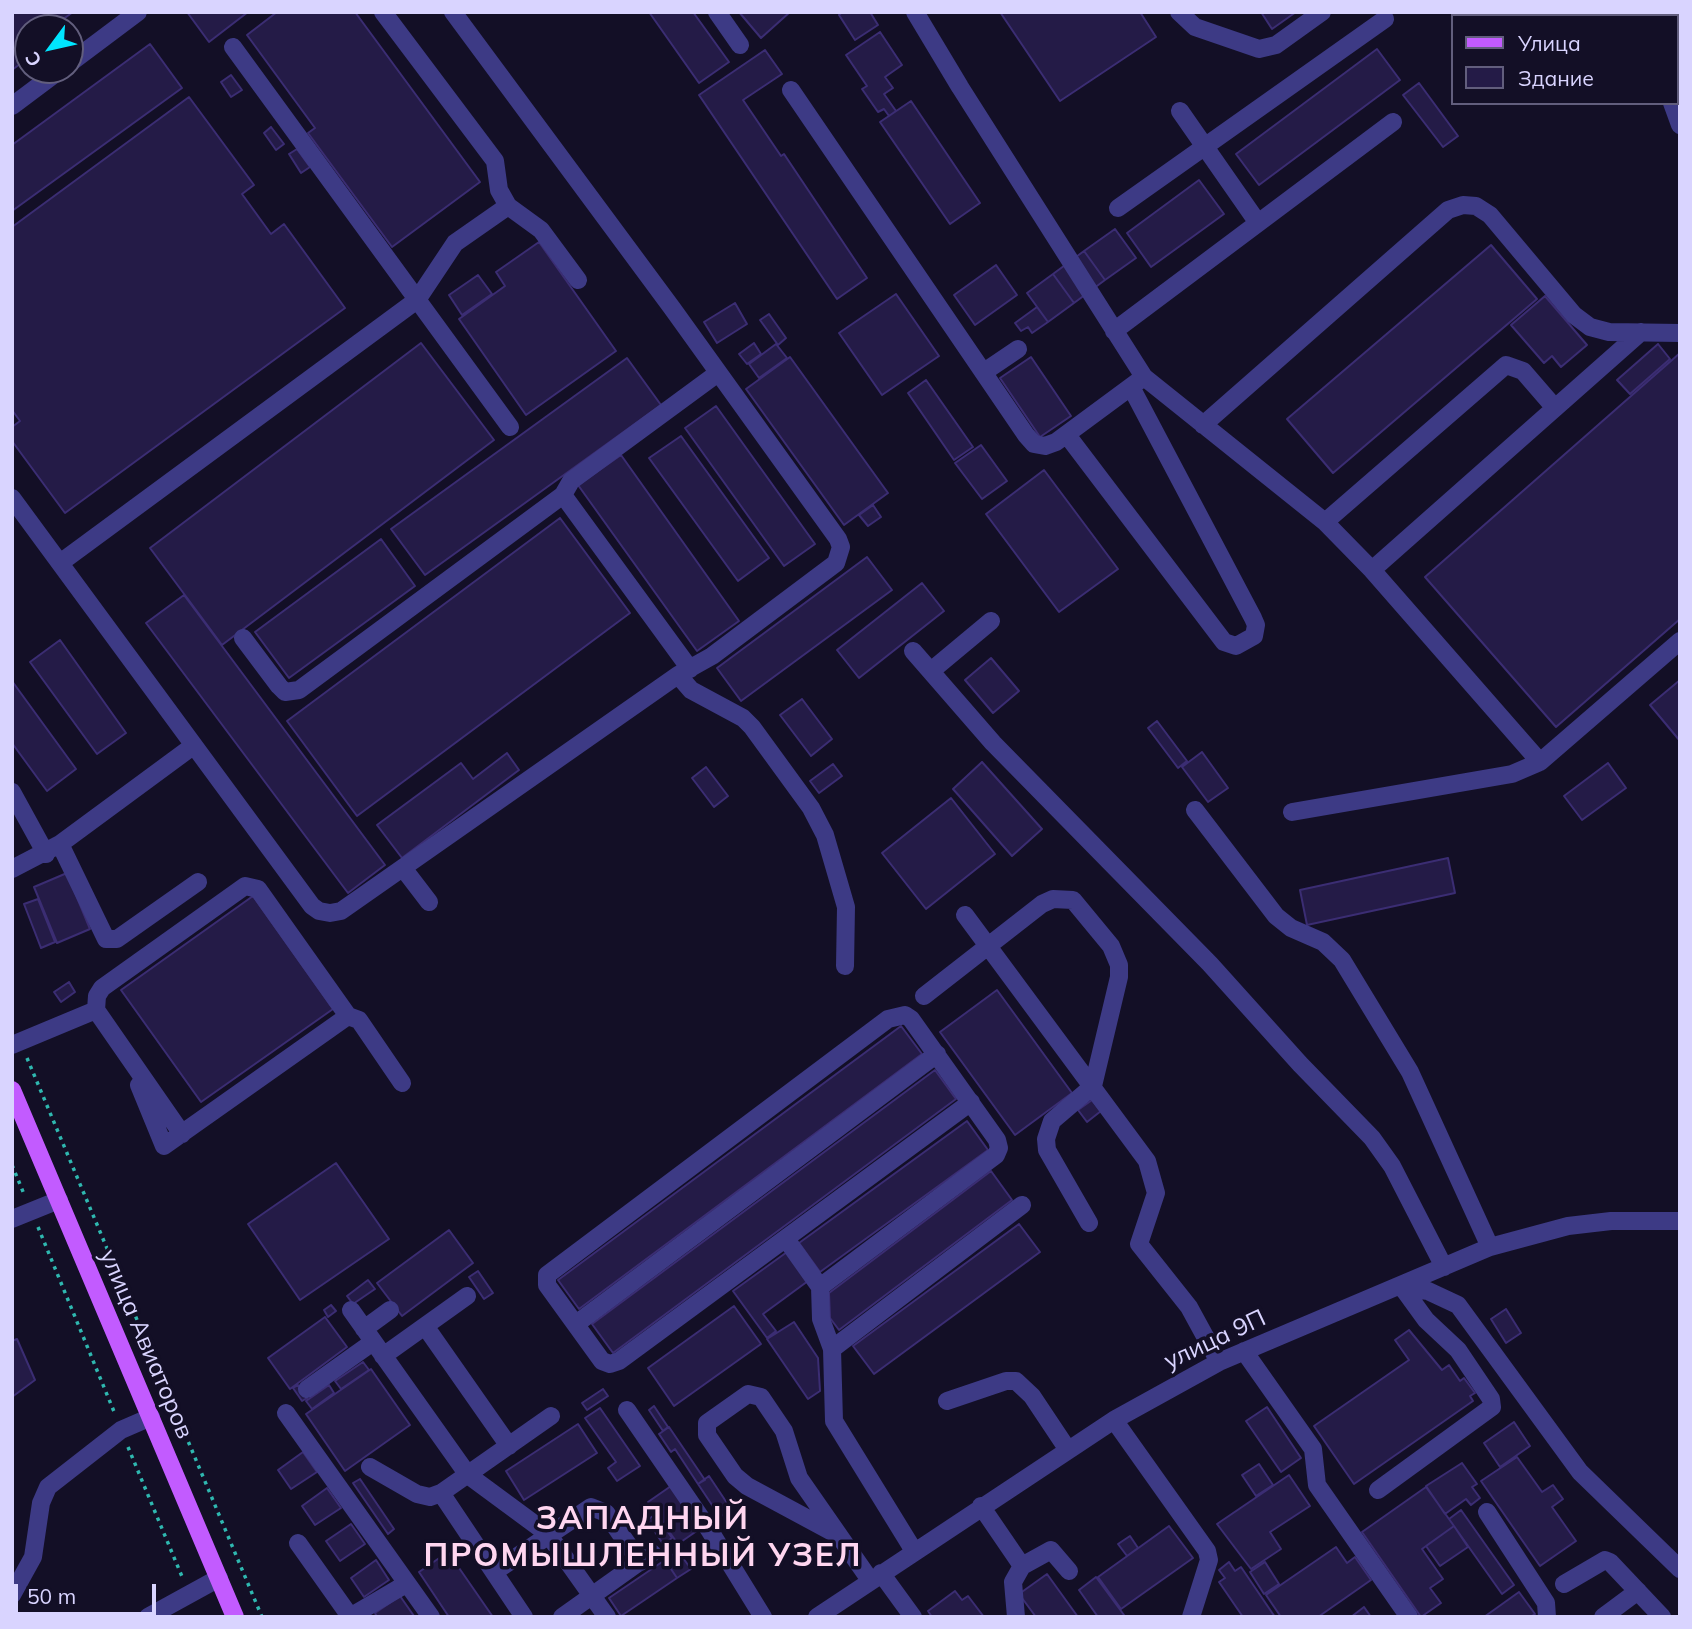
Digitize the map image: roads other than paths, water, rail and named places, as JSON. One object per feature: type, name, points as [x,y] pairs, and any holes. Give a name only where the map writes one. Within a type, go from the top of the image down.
[{"type":"main road","name":"улица Авиаторов","points":[[12,1090],[235,1617]]},
{"type":"street","points":[[84,52],[138,12]]},
{"type":"street","points":[[383,12],[495,160],[499,190],[508,206],[541,230],[578,280]]},
{"type":"street","points":[[12,498],[192,746],[312,906],[319,911],[341,911],[684,672],[712,656],[836,563],[840,555],[838,538],[453,12]]},
{"type":"street","points":[[717,12],[740,45]]},
{"type":"street","points":[[915,12],[1114,331],[1253,618],[1256,625],[1254,636],[1236,646],[1224,642],[1067,435]]},
{"type":"street","points":[[1178,12],[1195,27],[1259,48],[1276,46],[1322,12]]},
{"type":"street","points":[[1118,208],[1385,19]]},
{"type":"street","points":[[233,47],[510,426]]},
{"type":"street","points":[[12,106],[42,84]]},
{"type":"street","points":[[791,90],[1034,444],[1045,446],[1067,435],[1138,382]]},
{"type":"street","points":[[1673,105],[1680,125]]},
{"type":"street","points":[[1180,111],[1258,223]]},
{"type":"street","points":[[1114,331],[1393,121]]},
{"type":"street","points":[[1203,425],[1448,211],[1463,205],[1476,206],[1490,215],[1574,315],[1590,327],[1609,332],[1680,333]]},
{"type":"street","points":[[60,564],[417,300],[455,243],[508,206]]},
{"type":"street","points":[[1372,570],[1641,332]]},
{"type":"street","points":[[984,372],[1018,349]]},
{"type":"street","points":[[1325,522],[1506,365],[1523,371],[1555,408]]},
{"type":"street","points":[[243,638],[279,687],[285,692],[299,690],[563,495],[571,481],[718,373]]},
{"type":"street","points":[[1138,382],[1203,425],[1325,522],[1372,570],[1540,762]]},
{"type":"street","points":[[563,495],[684,672],[691,690],[743,718],[811,808],[825,835],[846,907],[848,932],[845,966]]},
{"type":"street","points":[[931,671],[991,621]]},
{"type":"street","points":[[1292,812],[1512,774],[1540,762],[1680,641]]},
{"type":"street","points":[[914,651],[993,743],[1210,964],[1300,1064],[1372,1138],[1398,1178],[1444,1267]]},
{"type":"street","points":[[12,869],[53,849],[192,746]]},
{"type":"street","points":[[12,792],[53,849],[103,934],[112,941],[198,882]]},
{"type":"street","points":[[1195,810],[1276,916],[1291,928],[1323,942],[1342,960],[1410,1072],[1490,1247]]},
{"type":"street","points":[[403,868],[429,902]]},
{"type":"street","points":[[348,1016],[164,1146],[123,1049],[96,1010],[102,988],[238,889],[252,886],[258,889],[348,1016],[359,1020],[402,1083]]},
{"type":"street","points":[[924,996],[1042,904],[1062,897],[1073,900],[1111,946],[1119,965],[1119,977],[1093,1086],[1052,1121],[1046,1139],[1048,1150],[1089,1223]]},
{"type":"street","points":[[965,915],[1138,1146],[1154,1179],[1153,1208],[1140,1234],[1139,1244],[1189,1307],[1219,1362]]},
{"type":"street","points":[[15,1044],[96,1010]]},
{"type":"street","points":[[820,1287],[996,1155],[997,1140],[971,1102],[911,1018],[897,1015],[888,1019],[551,1269],[547,1275],[547,1284],[602,1361],[610,1364],[619,1362],[971,1102]]},
{"type":"street","points":[[576,1325],[937,1054]]},
{"type":"street","points":[[12,1219],[59,1200]]},
{"type":"street","points":[[832,1349],[1022,1205]]},
{"type":"street","name":"улица 9П","points":[[817,1617],[914,1550],[1114,1420],[1219,1362],[1402,1287],[1490,1247],[1568,1226],[1611,1221],[1680,1221]]},
{"type":"street","points":[[786,1239],[820,1287],[821,1319],[832,1349],[834,1421],[914,1550]]},
{"type":"street","points":[[1378,1490],[1492,1408],[1491,1399],[1458,1350],[1426,1320],[1402,1287]]},
{"type":"street","points":[[1402,1287],[1444,1296],[1469,1317],[1580,1472],[1680,1569]]},
{"type":"street","points":[[307,1389],[374,1342],[425,1326],[467,1296]]},
{"type":"street","points":[[351,1310],[468,1475],[548,1534],[607,1617]]},
{"type":"street","points":[[374,1342],[390,1310]]},
{"type":"street","points":[[425,1326],[509,1446]]},
{"type":"street","points":[[1244,1351],[1312,1449],[1317,1485],[1409,1617]]},
{"type":"street","points":[[947,1401],[1006,1381],[1016,1381],[1032,1396],[1068,1450]]},
{"type":"street","points":[[838,1535],[747,1486],[735,1476],[707,1435],[707,1423],[748,1394],[761,1398],[784,1431],[799,1478],[838,1535],[913,1617]]},
{"type":"street","points":[[627,1410],[710,1531],[763,1617]]},
{"type":"street","points":[[286,1413],[431,1617]]},
{"type":"street","points":[[12,1595],[33,1557],[41,1503],[48,1487],[121,1430],[150,1416]]},
{"type":"street","points":[[370,1467],[417,1494],[430,1497],[468,1475],[551,1416]]},
{"type":"street","points":[[1114,1420],[1207,1551],[1209,1560],[1191,1617]]},
{"type":"street","points":[[441,1493],[524,1617]]},
{"type":"street","points":[[981,1506],[1022,1566]]},
{"type":"street","points":[[494,1572],[583,1510],[599,1508],[646,1558],[562,1617]]},
{"type":"street","points":[[1487,1512],[1546,1604],[1547,1617]]},
{"type":"street","points":[[298,1543],[349,1615],[406,1584]]},
{"type":"street","points":[[1016,1617],[1013,1582],[1022,1566],[1051,1550],[1069,1571]]},
{"type":"street","points":[[1564,1584],[1605,1560],[1610,1562],[1661,1617]]},
{"type":"street","points":[[148,1617],[188,1592],[219,1578]]},
{"type":"street","points":[[1603,1617],[1638,1591]]},
{"type":"district","name":"ЗАПАДНЫЙ ПРОМЫШЛЕННЫЙ УЗЕЛ","points":[[643,1538]]}]
